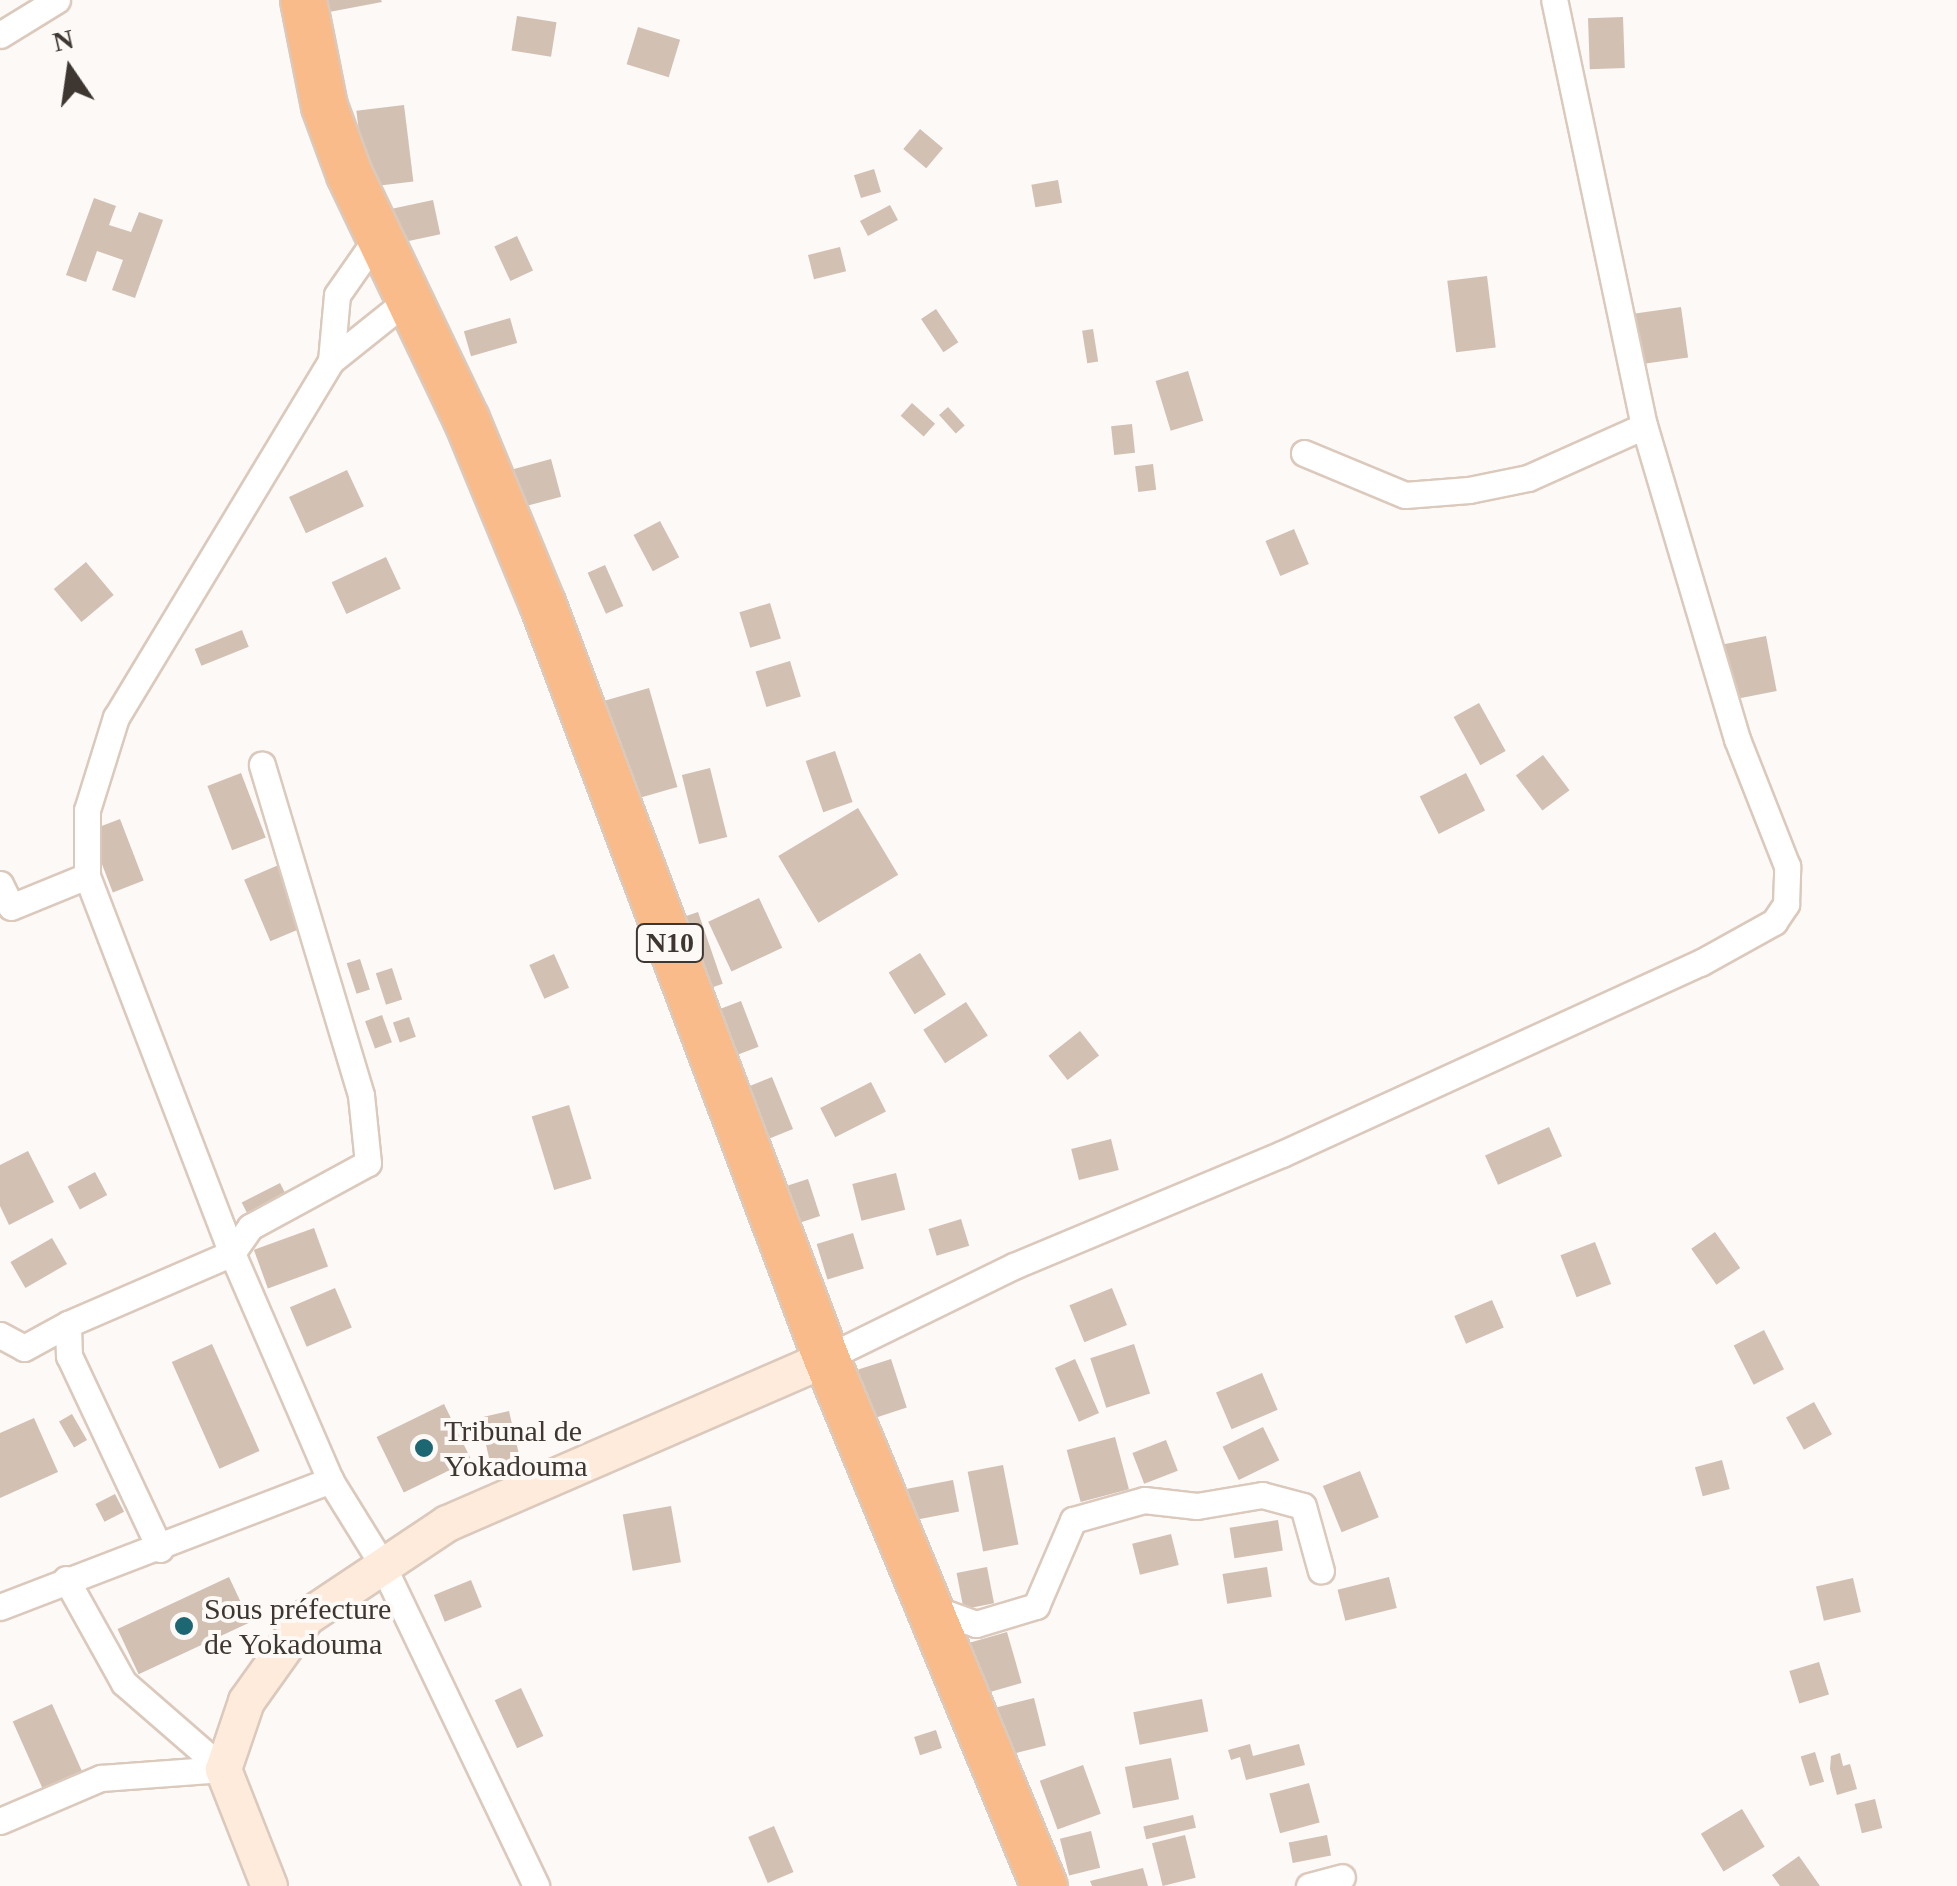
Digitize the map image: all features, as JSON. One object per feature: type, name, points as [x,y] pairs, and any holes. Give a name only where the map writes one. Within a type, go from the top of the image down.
[{"type":"highway","name":"N10","points":[[303,0],[324,106],[376,239],[466,418],[542,603],[826,1358],[1044,1886]]},
{"type":"street","points":[[0,35],[57,0]]},
{"type":"street","points":[[224,1769],[246,1701],[306,1617],[447,1523],[826,1358],[1014,1266],[1282,1154],[1682,972],[1774,922],[1786,904],[1787,866],[1737,739],[1644,426],[1554,0]]},
{"type":"street","points":[[332,360],[338,295],[376,239]]},
{"type":"street","points":[[406,301],[332,360],[116,717],[87,810],[86,876],[232,1253],[330,1480],[382,1564],[536,1886]]},
{"type":"street","points":[[1304,453],[1404,495],[1469,490],[1528,478],[1644,426]]},
{"type":"street","points":[[0,1335],[24,1348],[68,1324],[232,1253],[250,1227],[368,1163],[361,1095],[262,765]]},
{"type":"street","points":[[4,902],[86,876]]},
{"type":"street","points":[[68,1324],[69,1356],[160,1548]]},
{"type":"street","points":[[0,1607],[66,1578],[160,1548],[330,1480]]},
{"type":"street","points":[[929,1607],[976,1624],[1036,1606],[1073,1520],[1144,1500],[1196,1506],[1262,1495],[1303,1506],[1320,1571]]},
{"type":"street","points":[[66,1578],[124,1682],[224,1769],[269,1886]]},
{"type":"street","points":[[0,1822],[102,1778],[224,1769]]},
{"type":"street","points":[[1309,1886],[1342,1877]]},
{"type":"building","points":[[327,0],[381,0],[382,2],[329,12]]},
{"type":"building","points":[[517,16],[557,22],[551,57],[512,51]]},
{"type":"building","points":[[1623,17],[1625,68],[1590,69],[1588,18]]},
{"type":"building","points":[[638,27],[680,40],[669,77],[627,64]]},
{"type":"building","points":[[404,105],[413,181],[366,187],[356,111]]},
{"type":"building","points":[[920,129],[943,148],[926,168],[903,149]]},
{"type":"building","points":[[874,169],[881,192],[861,198],[854,175]]},
{"type":"building","points":[[1058,180],[1062,203],[1035,207],[1031,185]]},
{"type":"building","points":[[94,198],[116,206],[109,225],[131,232],[139,212],[163,220],[135,298],[112,290],[123,260],[97,251],[86,282],[66,275]]},
{"type":"building","points":[[433,200],[440,234],[398,243],[391,209]]},
{"type":"building","points":[[890,205],[898,220],[868,236],[860,221]]},
{"type":"building","points":[[517,236],[533,270],[510,281],[494,247]]},
{"type":"building","points":[[840,247],[846,271],[814,279],[808,255]]},
{"type":"building","points":[[1487,276],[1496,347],[1456,352],[1447,281]]},
{"type":"building","points":[[1681,307],[1688,358],[1634,365],[1627,315]]},
{"type":"building","points":[[936,309],[958,342],[943,352],[921,319]]},
{"type":"building","points":[[510,318],[517,343],[471,356],[464,331]]},
{"type":"building","points":[[1093,329],[1098,362],[1087,363],[1082,331]]},
{"type":"building","points":[[1188,371],[1203,421],[1171,431],[1155,381]]},
{"type":"building","points":[[912,403],[935,424],[924,436],[901,416]]},
{"type":"building","points":[[948,407],[965,426],[956,434],[939,415]]},
{"type":"building","points":[[1132,424],[1135,453],[1114,455],[1111,426]]},
{"type":"building","points":[[551,459],[561,497],[520,508],[509,470]]},
{"type":"building","points":[[1153,464],[1156,490],[1138,492],[1135,466]]},
{"type":"building","points":[[347,470],[364,506],[306,533],[289,497]]},
{"type":"building","points":[[660,521],[679,557],[653,571],[634,535]]},
{"type":"building","points":[[1294,529],[1309,564],[1280,576],[1265,541]]},
{"type":"building","points":[[386,557],[401,589],[346,614],[332,582]]},
{"type":"building","points":[[86,562],[114,595],[81,622],[54,589]]},
{"type":"building","points":[[605,565],[623,606],[606,614],[588,573]]},
{"type":"building","points":[[770,603],[781,638],[750,648],[739,612]]},
{"type":"building","points":[[242,630],[249,647],[201,666],[195,649]]},
{"type":"building","points":[[1766,636],[1777,691],[1730,700],[1719,645]]},
{"type":"building","points":[[790,661],[801,696],[766,707],[756,672]]},
{"type":"building","points":[[649,688],[677,787],[631,800],[603,701]]},
{"type":"building","points":[[1479,703],[1506,751],[1480,765],[1454,717]]},
{"type":"building","points":[[835,751],[853,802],[823,812],[806,761]]},
{"type":"building","points":[[1543,755],[1569,790],[1542,811],[1516,775]]},
{"type":"building","points":[[710,768],[727,837],[699,844],[682,775]]},
{"type":"building","points":[[241,773],[266,837],[232,850],[207,786]]},
{"type":"building","points":[[1466,773],[1485,810],[1439,834],[1420,797]]},
{"type":"building","points":[[858,808],[898,875],[818,923],[778,856]]},
{"type":"building","points":[[120,819],[144,881],[113,892],[89,831]]},
{"type":"building","points":[[281,864],[307,926],[270,941],[244,880]]},
{"type":"building","points":[[759,898],[782,948],[731,972],[708,922]]},
{"type":"building","points":[[698,912],[723,984],[701,991],[676,919]]},
{"type":"building","points":[[920,953],[946,995],[915,1014],[889,973]]},
{"type":"building","points":[[554,954],[569,988],[544,999],[529,965]]},
{"type":"building","points":[[360,959],[370,989],[357,994],[347,963]]},
{"type":"building","points":[[392,968],[402,999],[386,1005],[376,973]]},
{"type":"building","points":[[741,1001],[759,1047],[734,1056],[717,1010]]},
{"type":"building","points":[[966,1002],[988,1036],[945,1063],[923,1030]]},
{"type":"building","points":[[382,1015],[392,1042],[375,1048],[365,1021]]},
{"type":"building","points":[[409,1017],[416,1037],[400,1042],[393,1023]]},
{"type":"building","points":[[1080,1031],[1099,1055],[1068,1080],[1048,1056]]},
{"type":"building","points":[[772,1077],[793,1129],[769,1139],[748,1087]]},
{"type":"building","points":[[871,1082],[886,1111],[835,1137],[820,1108]]},
{"type":"building","points":[[569,1105],[592,1179],[554,1190],[532,1116]]},
{"type":"building","points":[[1549,1127],[1562,1156],[1498,1185],[1485,1155]]},
{"type":"building","points":[[1111,1139],[1119,1170],[1079,1180],[1071,1149]]},
{"type":"building","points":[[28,1151],[54,1202],[9,1225],[0,1206],[0,1165]]},
{"type":"building","points":[[95,1172],[107,1195],[80,1210],[68,1187]]},
{"type":"building","points":[[896,1173],[905,1210],[862,1221],[852,1184]]},
{"type":"building","points":[[808,1179],[820,1216],[795,1224],[783,1187]]},
{"type":"building","points":[[280,1183],[288,1199],[250,1219],[242,1203]]},
{"type":"building","points":[[961,1219],[969,1246],[937,1256],[928,1229]]},
{"type":"building","points":[[314,1228],[328,1267],[268,1288],[254,1250]]},
{"type":"building","points":[[1715,1232],[1740,1268],[1716,1285],[1691,1249]]},
{"type":"building","points":[[853,1233],[864,1268],[827,1279],[817,1244]]},
{"type":"building","points":[[52,1238],[67,1264],[25,1288],[10,1262]]},
{"type":"building","points":[[1595,1242],[1611,1284],[1577,1297],[1560,1255]]},
{"type":"building","points":[[335,1288],[352,1328],[307,1347],[290,1307]]},
{"type":"building","points":[[1112,1288],[1127,1325],[1084,1342],[1069,1305]]},
{"type":"building","points":[[1492,1300],[1504,1328],[1466,1344],[1454,1316]]},
{"type":"building","points":[[1764,1330],[1784,1369],[1754,1385],[1734,1345]]},
{"type":"building","points":[[212,1344],[260,1451],[219,1469],[172,1362]]},
{"type":"building","points":[[1134,1344],[1150,1393],[1106,1408],[1090,1358]]},
{"type":"building","points":[[891,1359],[907,1408],[873,1419],[857,1370]]},
{"type":"building","points":[[1075,1359],[1099,1413],[1079,1422],[1055,1368]]},
{"type":"building","points":[[1262,1373],[1278,1410],[1232,1429],[1216,1393]]},
{"type":"building","points":[[1814,1402],[1832,1434],[1804,1450],[1786,1418]]},
{"type":"building","name":"Tribunal de Yokadouma","points":[[444,1404],[471,1460],[404,1493],[377,1437]]},
{"type":"building","points":[[509,1411],[520,1461],[491,1467],[480,1418]]},
{"type":"building","points":[[72,1414],[87,1440],[74,1447],[59,1422]]},
{"type":"building","points":[[34,1418],[58,1472],[0,1498],[0,1433]]},
{"type":"building","points":[[1263,1427],[1279,1460],[1239,1480],[1223,1447]]},
{"type":"building","points":[[1115,1437],[1129,1489],[1081,1502],[1067,1450]]},
{"type":"building","points":[[1166,1440],[1178,1471],[1144,1484],[1132,1453]]},
{"type":"building","points":[[1722,1460],[1730,1489],[1703,1496],[1695,1467]]},
{"type":"building","points":[[1003,1465],[1018,1545],[983,1551],[968,1472]]},
{"type":"building","points":[[1360,1471],[1379,1517],[1342,1532],[1323,1486]]},
{"type":"building","points":[[953,1480],[959,1511],[907,1522],[901,1490]]},
{"type":"building","points":[[115,1494],[124,1512],[104,1522],[95,1504]]},
{"type":"building","points":[[671,1506],[681,1562],[633,1571],[623,1515]]},
{"type":"building","points":[[1278,1520],[1283,1551],[1234,1558],[1230,1528]]},
{"type":"building","points":[[1171,1534],[1179,1565],[1140,1575],[1132,1544]]},
{"type":"building","points":[[987,1567],[994,1603],[964,1609],[957,1573]]},
{"type":"building","points":[[1267,1567],[1272,1597],[1227,1604],[1223,1574]]},
{"type":"building","name":"Sous préfecture de Yokadouma","points":[[229,1577],[250,1622],[139,1674],[118,1629]]},
{"type":"building","points":[[1389,1577],[1397,1608],[1345,1621],[1338,1590]]},
{"type":"building","points":[[1853,1578],[1861,1612],[1824,1621],[1816,1587]]},
{"type":"building","points":[[471,1580],[482,1607],[445,1622],[434,1595]]},
{"type":"building","points":[[1007,1632],[1022,1683],[983,1694],[969,1643]]},
{"type":"building","points":[[1819,1662],[1829,1695],[1799,1704],[1789,1671]]},
{"type":"building","points":[[521,1688],[543,1736],[517,1748],[495,1700]]},
{"type":"building","points":[[1034,1698],[1046,1746],[1005,1756],[993,1708]]},
{"type":"building","points":[[1202,1699],[1208,1731],[1140,1745],[1133,1712]]},
{"type":"building","points":[[52,1704],[83,1774],[44,1792],[13,1721]]},
{"type":"building","points":[[936,1730],[942,1748],[920,1755],[914,1737]]},
{"type":"building","points":[[1250,1744],[1253,1756],[1299,1744],[1305,1765],[1246,1780],[1240,1757],[1231,1760],[1228,1750]]},
{"type":"building","points":[[1815,1752],[1824,1782],[1810,1786],[1801,1756]]},
{"type":"building","points":[[1840,1753],[1843,1766],[1850,1764],[1857,1789],[1837,1795],[1830,1769],[1831,1756]]},
{"type":"building","points":[[1171,1758],[1179,1799],[1133,1808],[1125,1767]]},
{"type":"building","points":[[1083,1765],[1101,1814],[1058,1830],[1040,1781]]},
{"type":"building","points":[[1309,1783],[1320,1823],[1280,1833],[1269,1794]]},
{"type":"building","points":[[1875,1799],[1882,1828],[1862,1833],[1855,1804]]},
{"type":"building","points":[[1742,1809],[1765,1847],[1724,1871],[1701,1834]]},
{"type":"building","points":[[1193,1815],[1196,1828],[1146,1839],[1143,1826]]},
{"type":"building","points":[[774,1826],[794,1872],[768,1883],[748,1837]]},
{"type":"building","points":[[1091,1831],[1100,1868],[1069,1876],[1060,1839]]},
{"type":"building","points":[[1185,1835],[1196,1878],[1163,1886],[1152,1843]]},
{"type":"building","points":[[1327,1835],[1331,1856],[1293,1863],[1289,1842]]},
{"type":"building","points":[[1799,1856],[1820,1886],[1780,1886],[1772,1875]]},
{"type":"building","points":[[1143,1868],[1148,1886],[1092,1886],[1090,1881]]},
{"type":"place","name":"Tribunal de Yokadouma","points":[[424,1448]]},
{"type":"place","name":"Sous préfecture de Yokadouma","points":[[184,1626]]}]
